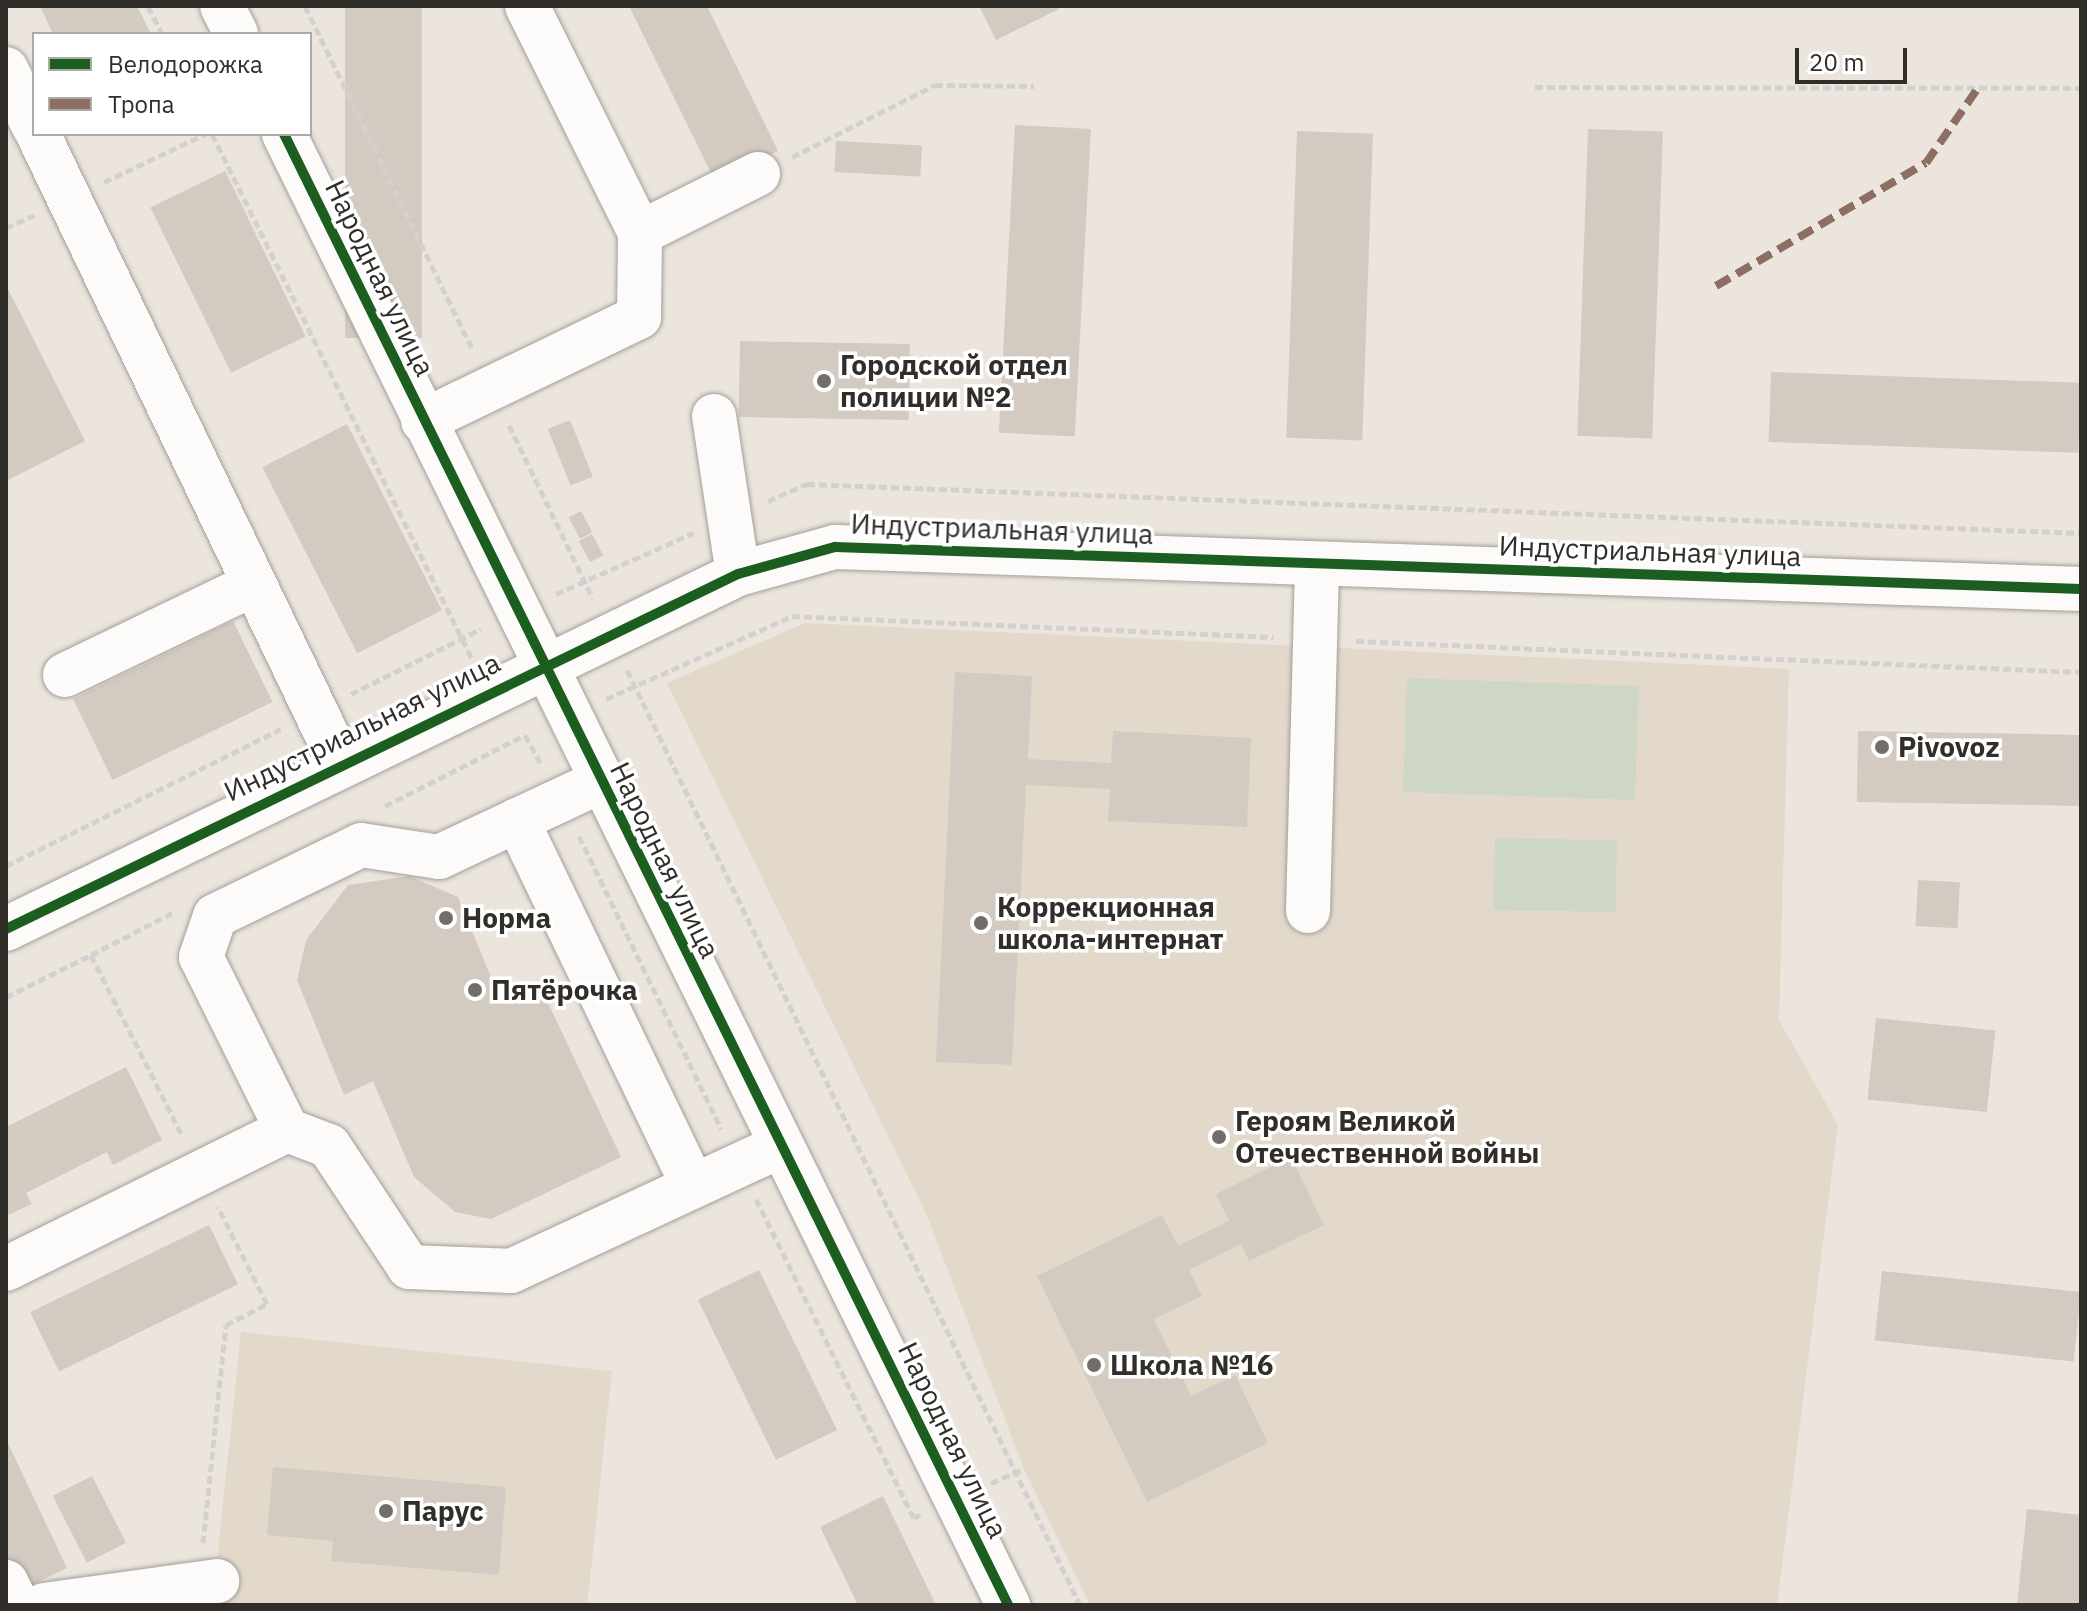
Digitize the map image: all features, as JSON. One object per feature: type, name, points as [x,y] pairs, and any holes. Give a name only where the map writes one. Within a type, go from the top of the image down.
[{"type":"street","points":[[222,6],[235,32]]},
{"type":"street","points":[[423,421],[639,317],[640,233],[527,6]]},
{"type":"street","points":[[6,69],[32,123]]},
{"type":"street","points":[[39,136],[340,762]]},
{"type":"street","name":"Народная улица","points":[[285,136],[599,782],[1008,1605]]},
{"type":"street","points":[[640,233],[758,174]]},
{"type":"street","points":[[714,416],[738,574]]},
{"type":"street","name":"Индустриальная улица","points":[[6,929],[340,762],[738,574],[835,547],[2081,589]]},
{"type":"street","points":[[1308,911],[1317,564]]},
{"type":"street","points":[[65,675],[254,584]]},
{"type":"street","points":[[599,782],[439,857],[361,845],[215,916],[201,957],[287,1130],[329,1146],[409,1267],[511,1271],[780,1146]]},
{"type":"street","points":[[517,820],[693,1186]]},
{"type":"street","points":[[6,1269],[287,1130]]},
{"type":"street","points":[[44,1605],[217,1581]]},
{"type":"street","points":[[6,1582],[17,1605]]},
{"type":"path","points":[[148,6],[161,32]]},
{"type":"path","points":[[305,6],[1080,1605]]},
{"type":"path","points":[[758,174],[935,85],[1034,86]]},
{"type":"path","points":[[1535,87],[2081,88]]},
{"type":"path","points":[[213,136],[512,741]]},
{"type":"path","points":[[751,508],[807,484],[2081,533]]},
{"type":"path","points":[[625,562],[709,526]]},
{"type":"path","points":[[525,735],[792,616],[2081,672]]},
{"type":"shaded area","points":[[805,623],[1789,669],[1779,1020],[1838,1125],[1777,1605],[1090,1605],[1024,1469],[927,1216],[667,683]]},
{"type":"shaded area","points":[[241,1332],[612,1371],[587,1605],[212,1604]]},
{"type":"green space","points":[[1407,678],[1639,686],[1635,800],[1403,792]]},
{"type":"green space","points":[[1495,838],[1617,840],[1616,912],[1494,910]]},
{"type":"building","points":[[40,6],[137,6],[150,32],[52,32]]},
{"type":"building","points":[[345,6],[422,6],[422,338],[345,338]]},
{"type":"building","points":[[629,6],[707,6],[778,151],[715,181]]},
{"type":"building","points":[[979,6],[1057,6],[1059,9],[996,40]]},
{"type":"building","points":[[1015,125],[1091,129],[1075,437],[999,433]]},
{"type":"building","points":[[1588,129],[1663,132],[1652,438],[1577,436]]},
{"type":"building","points":[[1297,131],[1373,134],[1362,440],[1286,438]]},
{"type":"building","points":[[836,141],[922,146],[920,176],[834,172]]},
{"type":"building","points":[[225,171],[306,336],[231,373],[150,207]]},
{"type":"building","points":[[6,285],[85,441],[6,481]]},
{"type":"building","name":"Городской отдел полиции №2","points":[[740,341],[910,344],[909,420],[739,417]]},
{"type":"building","points":[[1771,372],[2081,383],[2078,453],[1769,442]]},
{"type":"building","points":[[570,420],[593,477],[571,486],[548,429]]},
{"type":"building","points":[[347,424],[442,610],[357,653],[262,467]]},
{"type":"building","points":[[581,511],[592,532],[580,539],[569,518]]},
{"type":"building","points":[[592,534],[603,555],[590,562],[579,541]]},
{"type":"building","points":[[233,621],[272,702],[112,780],[73,699]]},
{"type":"building","name":"Коррекционная школа-интернат","points":[[955,672],[1032,676],[1028,759],[1111,763],[1113,731],[1251,738],[1247,827],[1108,821],[1110,789],[1026,785],[1012,1065],[936,1062]]},
{"type":"building","points":[[1858,731],[2081,735],[2080,806],[1857,802]]},
{"type":"building","points":[[409,876],[458,897],[502,1004],[540,986],[621,1157],[491,1219],[455,1212],[414,1177],[373,1081],[344,1095],[297,980],[306,940],[348,885]]},
{"type":"building","points":[[1918,880],[1960,882],[1958,928],[1916,926]]},
{"type":"building","points":[[1876,1018],[1995,1031],[1987,1112],[1867,1100]]},
{"type":"building","points":[[126,1067],[162,1140],[113,1165],[107,1152],[26,1193],[32,1204],[6,1216],[6,1127]]},
{"type":"building","points":[[1291,1157],[1324,1225],[1249,1261],[1241,1244],[1189,1270],[1202,1296],[1154,1319],[1191,1396],[1235,1375],[1268,1443],[1147,1502],[1037,1276],[1162,1215],[1178,1246],[1229,1221],[1216,1194]]},
{"type":"building","points":[[209,1225],[238,1284],[59,1372],[30,1312]]},
{"type":"building","points":[[759,1270],[837,1430],[776,1460],[698,1300]]},
{"type":"building","points":[[1882,1271],[2081,1292],[2074,1362],[1875,1341]]},
{"type":"building","points":[[6,1439],[67,1568],[23,1589],[6,1553]]},
{"type":"building","name":"Парус","points":[[273,1467],[506,1487],[499,1575],[331,1561],[333,1541],[267,1535]]},
{"type":"building","points":[[92,1476],[126,1543],[87,1563],[53,1496]]},
{"type":"building","points":[[883,1496],[936,1605],[858,1605],[820,1527]]},
{"type":"building","points":[[2027,1509],[2081,1515],[2081,1605],[2017,1605]]},
{"type":"marked path","points":[[1716,286],[1926,163],[1978,88]]},
{"type":"cycle path","points":[[285,136],[1008,1605]]},
{"type":"cycle path","points":[[6,929],[738,574],[835,547],[2081,589]]},
{"type":"place","name":"Городской отдел полиции №2","points":[[824,381]]},
{"type":"place","name":"Pivovoz","points":[[1882,747]]},
{"type":"place","name":"Норма","points":[[446,918]]},
{"type":"place","name":"Коррекционная школа-интернат","points":[[981,923]]},
{"type":"place","name":"Пятёрочка","points":[[475,990]]},
{"type":"place","name":"Героям Великой Отечественной войны","points":[[1219,1137]]},
{"type":"place","name":"Школа №16","points":[[1094,1365]]},
{"type":"place","name":"Парус","points":[[386,1511]]}]
